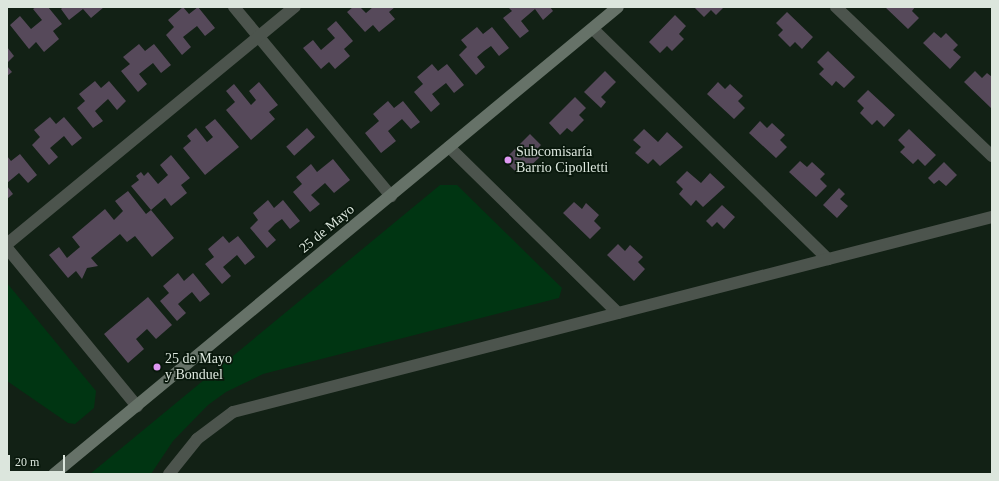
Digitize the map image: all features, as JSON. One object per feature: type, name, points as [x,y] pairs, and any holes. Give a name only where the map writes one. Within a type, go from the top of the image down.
[{"type":"street","points":[[234,7],[391,196]]},
{"type":"street","points":[[7,244],[295,7]]},
{"type":"street","name":"25 de Mayo","points":[[54,474],[618,7]]},
{"type":"street","points":[[836,7],[992,156]]},
{"type":"street","points":[[593,28],[828,259]]},
{"type":"street","points":[[449,147],[618,313]]},
{"type":"street","points":[[169,474],[197,439],[233,412],[992,216]]},
{"type":"street","points":[[7,248],[137,406]]},
{"type":"green space","points":[[440,185],[457,185],[562,288],[559,298],[263,374],[226,392],[208,405],[173,441],[151,474],[90,474]]},
{"type":"green space","points":[[7,283],[96,391],[94,408],[75,424],[68,423],[7,381]]},
{"type":"building","points":[[36,7],[48,7],[62,24],[53,31],[59,39],[44,52],[36,42],[29,49],[10,25],[20,16],[31,29],[42,20],[33,9]]},
{"type":"building","points":[[63,7],[104,7],[91,18],[83,9],[69,20],[61,9]]},
{"type":"building","points":[[183,7],[189,14],[198,7],[215,28],[205,36],[197,26],[183,37],[191,47],[182,55],[166,35],[174,27],[168,20]]},
{"type":"building","points":[[353,7],[360,7],[366,13],[373,7],[395,7],[389,12],[395,19],[379,32],[373,25],[365,32],[347,12]]},
{"type":"building","points":[[508,7],[550,7],[553,11],[543,20],[535,9],[521,21],[529,31],[520,38],[503,18],[512,11]]},
{"type":"building","points":[[694,7],[724,7],[716,15],[711,10],[704,17]]},
{"type":"building","points":[[885,7],[915,7],[912,11],[919,18],[908,29]]},
{"type":"building","points":[[787,12],[813,37],[802,49],[795,42],[790,47],[778,35],[783,30],[776,23]]},
{"type":"building","points":[[675,15],[686,26],[679,34],[684,39],[672,51],[667,46],[660,53],[649,42]]},
{"type":"building","points":[[336,21],[353,41],[344,49],[350,56],[335,69],[329,62],[321,69],[303,48],[313,40],[321,50],[335,38],[327,29]]},
{"type":"building","points":[[477,27],[483,34],[492,27],[509,48],[499,56],[491,46],[484,51],[477,57],[485,67],[476,75],[459,55],[467,47],[461,40]]},
{"type":"building","points":[[934,32],[941,38],[946,33],[958,45],[953,50],[961,57],[950,69],[923,43]]},
{"type":"building","points":[[139,44],[145,51],[154,44],[171,65],[161,73],[153,63],[139,74],[147,84],[138,92],[121,71],[130,64],[123,57]]},
{"type":"building","points":[[7,47],[14,56],[7,63]]},
{"type":"building","points":[[828,51],[855,77],[844,88],[836,81],[832,86],[819,74],[824,69],[817,62]]},
{"type":"building","points":[[432,64],[438,71],[447,64],[464,85],[454,93],[446,83],[432,94],[440,104],[431,112],[414,92],[423,84],[417,77]]},
{"type":"building","points":[[7,66],[12,72],[7,76]]},
{"type":"building","points":[[605,71],[616,82],[601,97],[606,102],[601,108],[584,92]]},
{"type":"building","points":[[975,71],[982,78],[987,73],[992,77],[991,108],[964,82]]},
{"type":"building","points":[[95,81],[101,88],[109,81],[126,101],[117,110],[108,99],[95,111],[103,121],[93,128],[77,108],[85,101],[79,94]]},
{"type":"building","points":[[259,82],[278,105],[269,112],[275,119],[251,140],[226,110],[235,102],[226,91],[234,84],[251,105],[256,100],[249,91]]},
{"type":"building","points":[[718,82],[725,89],[730,84],[743,96],[738,101],[745,108],[734,119],[707,94]]},
{"type":"building","points":[[868,90],[895,115],[884,127],[877,120],[872,125],[860,113],[864,108],[857,101]]},
{"type":"building","points":[[575,97],[586,108],[579,115],[584,120],[572,132],[567,128],[560,135],[549,123]]},
{"type":"building","points":[[388,101],[394,108],[403,101],[420,122],[411,129],[402,119],[388,131],[396,141],[381,153],[365,133],[379,121],[373,114]]},
{"type":"building","points":[[50,117],[56,124],[64,117],[82,138],[72,146],[64,136],[50,148],[58,157],[49,165],[32,145],[40,137],[34,130]]},
{"type":"building","points":[[215,119],[239,147],[205,175],[183,148],[191,141],[187,136],[196,128],[207,142],[213,137],[205,127]]},
{"type":"building","points":[[760,121],[767,128],[772,123],[785,135],[780,140],[787,147],[776,158],[749,133]]},
{"type":"building","points":[[307,128],[315,137],[294,156],[286,147]]},
{"type":"building","points":[[644,129],[658,142],[667,132],[683,147],[660,166],[653,159],[648,164],[635,153],[641,147],[633,140]]},
{"type":"building","points":[[909,129],[936,155],[925,166],[918,159],[913,164],[900,152],[905,147],[898,140]]},
{"type":"building","points":[[530,134],[541,145],[534,152],[540,157],[527,169],[522,164],[515,171],[504,160]]},
{"type":"building","points":[[20,154],[37,175],[28,183],[19,173],[7,183],[7,156],[11,161]]},
{"type":"building","points":[[171,155],[190,178],[181,185],[187,193],[171,206],[165,198],[151,210],[131,186],[139,180],[136,176],[141,172],[144,176],[148,172],[158,184],[168,175],[160,165]]},
{"type":"building","points":[[333,159],[350,180],[334,193],[325,183],[311,195],[320,204],[310,212],[293,192],[302,184],[296,177],[311,164],[317,172]]},
{"type":"building","points":[[800,161],[807,167],[812,162],[825,174],[820,179],[827,186],[816,197],[789,172]]},
{"type":"building","points":[[944,162],[957,175],[946,186],[939,180],[934,184],[928,178]]},
{"type":"building","points":[[687,171],[701,183],[710,173],[725,187],[703,207],[696,200],[691,206],[679,194],[683,189],[676,182]]},
{"type":"building","points":[[7,186],[13,194],[7,199]]},
{"type":"building","points":[[839,188],[845,194],[840,199],[848,206],[837,218],[823,205]]},
{"type":"building","points":[[128,191],[146,214],[151,210],[174,238],[152,257],[135,236],[127,242],[120,234],[91,258],[98,266],[87,268],[82,279],[76,271],[68,278],[49,255],[59,247],[67,258],[80,247],[72,237],[105,209],[114,220],[123,211],[115,201]]},
{"type":"building","points":[[268,200],[274,208],[283,200],[300,221],[290,229],[282,219],[275,224],[268,231],[276,240],[267,248],[250,228],[258,220],[253,213]]},
{"type":"building","points":[[574,202],[582,209],[586,203],[599,215],[594,221],[601,228],[590,239],[563,213]]},
{"type":"building","points":[[722,205],[735,217],[724,229],[717,222],[712,227],[706,221]]},
{"type":"building","points":[[223,236],[229,243],[238,236],[255,257],[245,265],[237,255],[223,267],[231,276],[222,284],[205,264],[214,257],[208,249]]},
{"type":"building","points":[[618,244],[625,251],[630,245],[643,257],[638,262],[645,269],[634,281],[607,255]]},
{"type":"building","points":[[178,273],[184,281],[193,273],[210,294],[200,302],[192,292],[178,304],[186,313],[177,321],[160,301],[169,293],[163,286]]},
{"type":"building","points":[[148,297],[172,325],[156,339],[147,329],[136,339],[144,349],[128,363],[104,334]]},
{"type":"place","name":"Subcomisaría Barrio Cipolletti","points":[[508,160]]},
{"type":"place","name":"25 de Mayo y Bonduel","points":[[157,367]]}]
